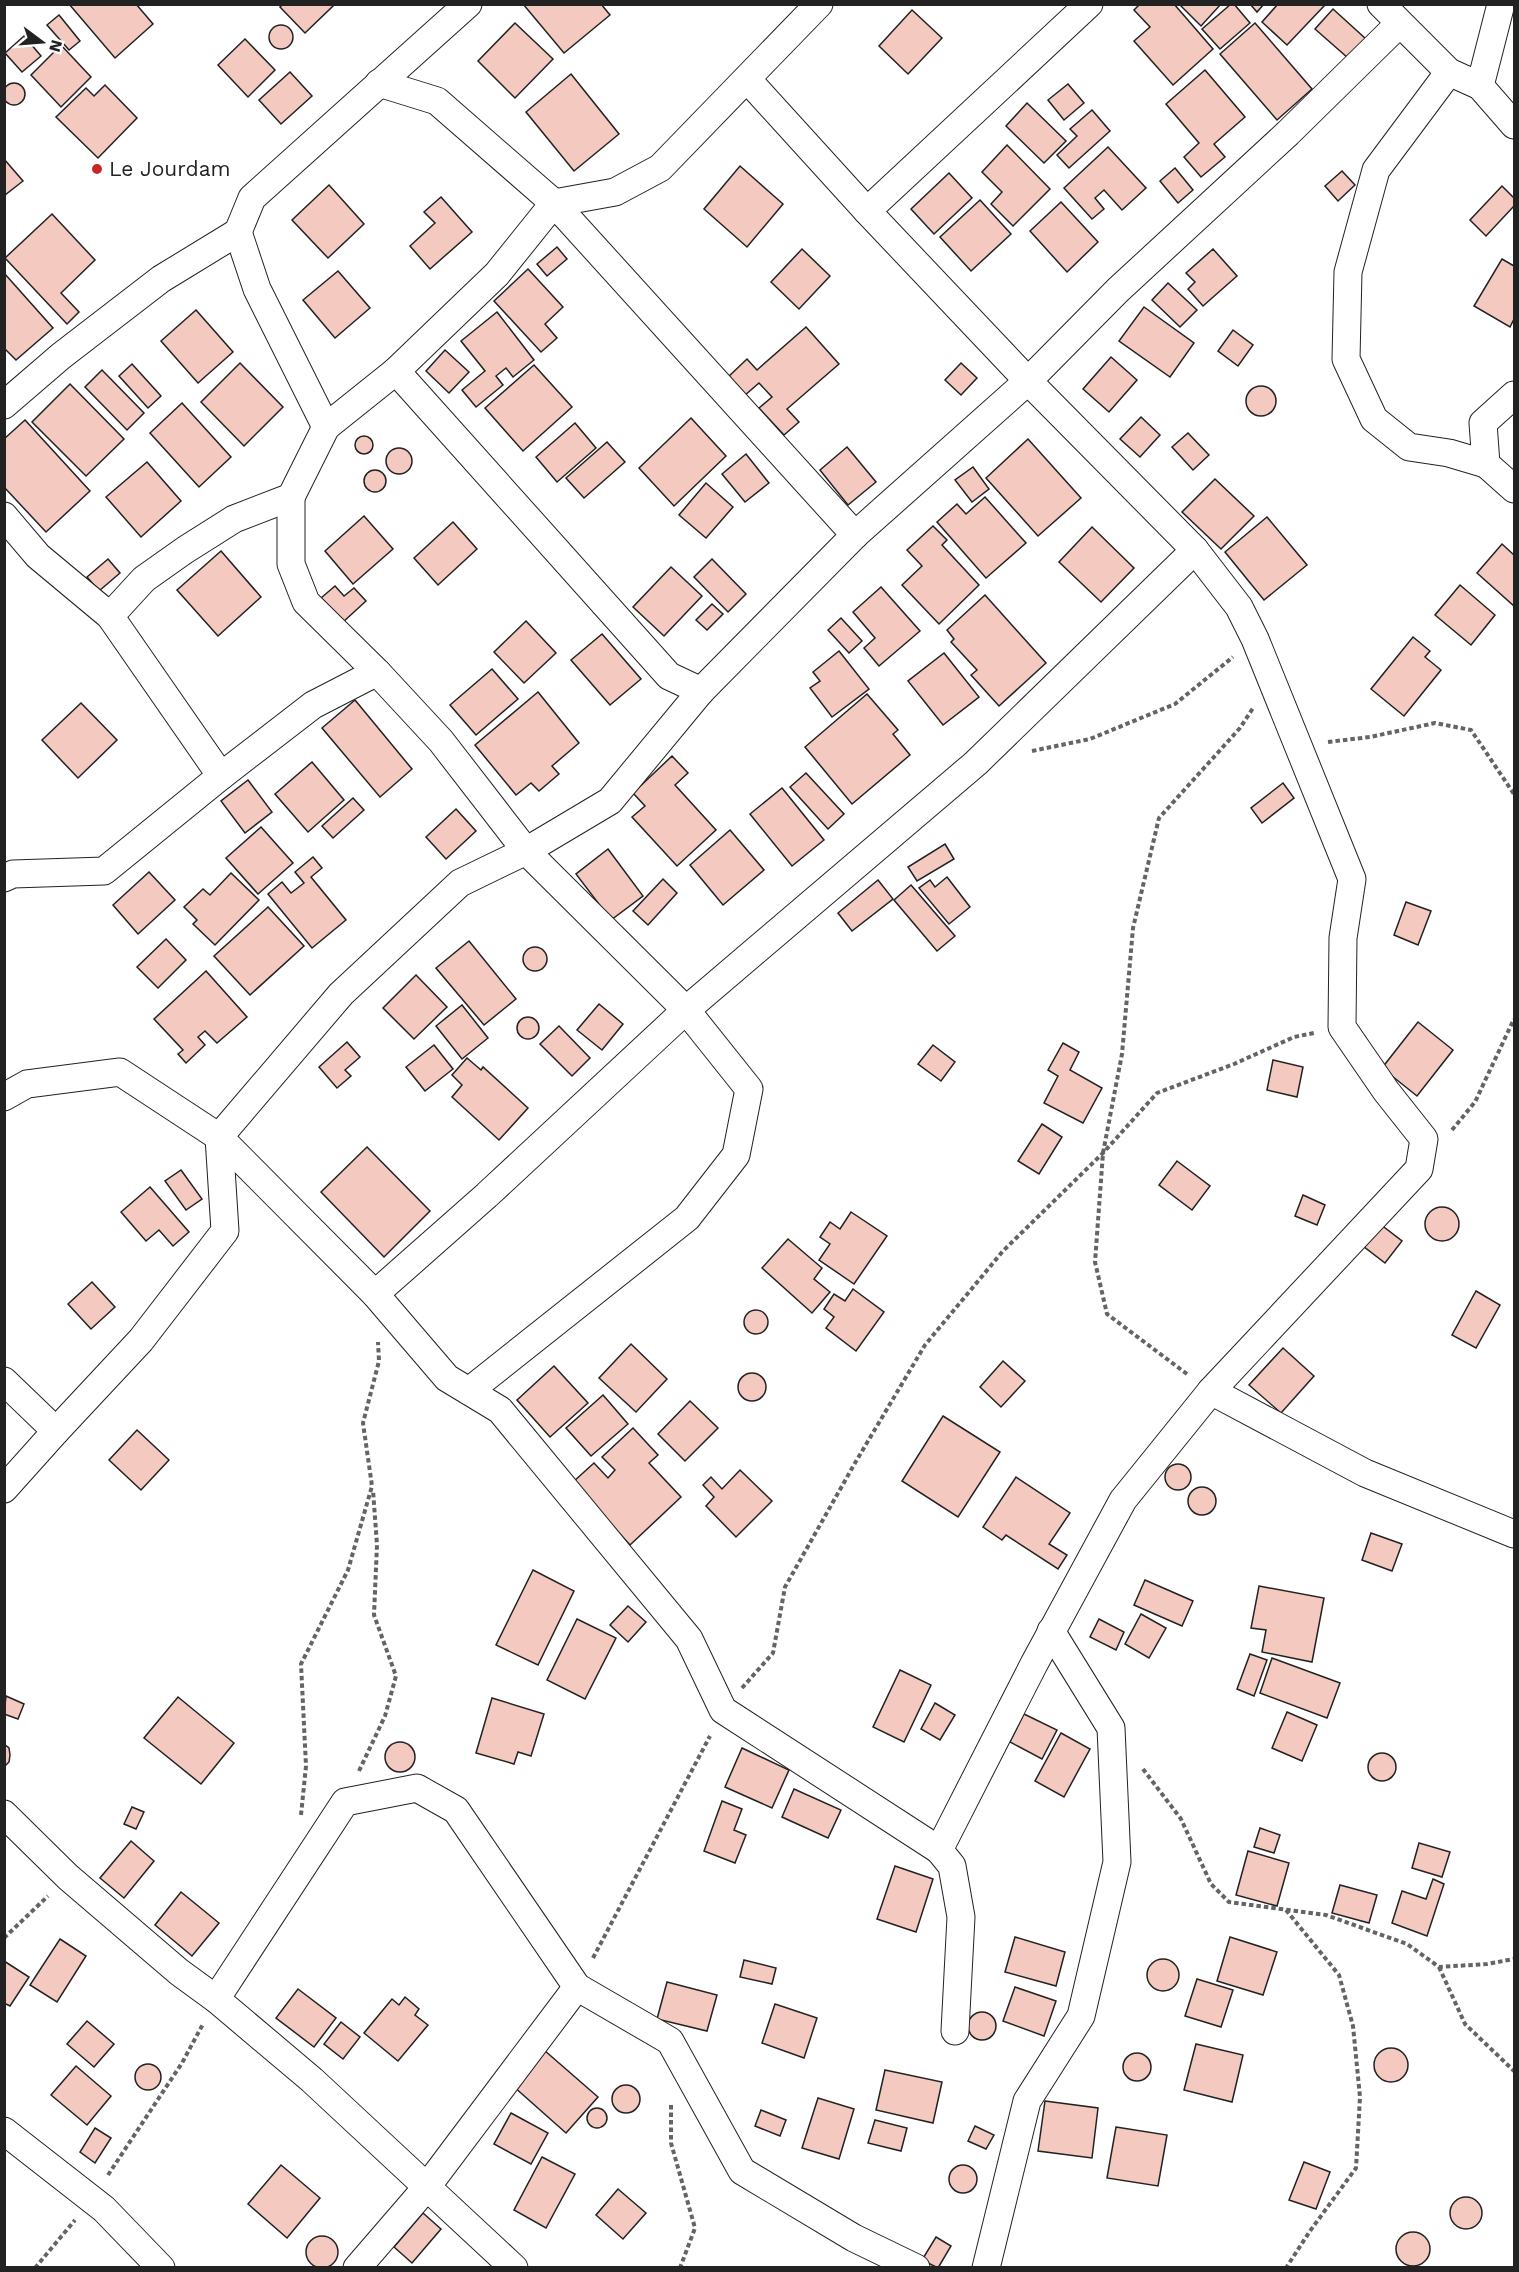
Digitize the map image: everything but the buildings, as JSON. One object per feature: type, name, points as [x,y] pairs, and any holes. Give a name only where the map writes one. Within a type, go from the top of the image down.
[{"type":"street","points":[[4,405],[61,356],[161,279],[238,232],[252,198],[468,4]]},
{"type":"street","points":[[469,1391],[687,1218],[736,1155],[749,1089],[686,1010],[526,851],[441,741],[377,672],[306,602],[291,564],[291,497],[326,427],[396,371],[497,274],[554,203],[615,192],[660,168],[819,4]]},
{"type":"street","points":[[1480,86],[1500,4]]},
{"type":"street","points":[[867,211],[1076,9]]},
{"type":"street","points":[[4,1489],[141,1340],[225,1232],[219,1137],[341,994],[460,883],[526,851],[610,801],[701,691],[855,535],[1028,381],[1118,290],[1288,133],[1390,14],[1449,72],[1480,86],[1515,125]]},
{"type":"street","points":[[1449,72],[1376,170],[1348,272],[1346,359],[1374,419],[1409,447],[1449,453],[1486,465],[1515,489]]},
{"type":"street","points":[[747,79],[867,211],[1028,381],[1195,550],[1239,607],[1255,639],[1352,879],[1342,938],[1342,1027],[1386,1091],[1424,1139],[1419,1169],[1211,1391],[1123,1500],[1051,1631],[939,1850]]},
{"type":"street","points":[[380,83],[437,101],[554,203],[855,535]]},
{"type":"street","points":[[238,232],[257,289],[326,427]]},
{"type":"street","points":[[396,371],[669,676],[701,691]]},
{"type":"street","points":[[1486,465],[1484,423],[1515,395]]},
{"type":"street","points":[[110,616],[144,579],[185,550],[234,519],[291,497]]},
{"type":"street","points":[[4,516],[38,556],[110,616],[221,776]]},
{"type":"street","points":[[375,1294],[487,1195],[686,1010],[976,764],[1195,550]]},
{"type":"street","points":[[4,878],[13,874],[104,871],[313,705],[377,672]]},
{"type":"street","points":[[4,1097],[27,1084],[120,1072],[219,1137],[375,1294],[447,1378],[500,1410],[690,1638],[723,1710],[939,1850],[952,1866],[961,1917],[955,2031]]},
{"type":"street","points":[[4,1381],[56,1431]]},
{"type":"street","points":[[1211,1391],[1365,1473],[1515,1534]]},
{"type":"street","points":[[986,2268],[1027,2102],[1081,2016],[1117,1862],[1111,1728],[1051,1631]]},
{"type":"street","points":[[216,1999],[345,1802],[417,1788],[456,1810],[577,1987],[670,2041],[742,2171],[854,2238],[916,2268]]},
{"type":"street","points":[[4,1814],[68,1877],[179,1972],[216,1999],[312,2079],[514,2268]]},
{"type":"street","points":[[357,2268],[426,2188],[577,1987]]},
{"type":"street","points":[[4,2131],[104,2209],[161,2268]]},
{"type":"path","points":[[1022,753],[1090,739],[1175,704],[1255,639]]},
{"type":"path","points":[[1211,1391],[1107,1314],[1095,1262],[1103,1153],[1122,1054],[1133,928],[1159,818],[1240,728],[1271,679]]},
{"type":"path","points":[[1298,746],[1370,737],[1435,723],[1471,730],[1515,794]]},
{"type":"path","points":[[1419,1169],[1475,1102],[1515,1019]]},
{"type":"path","points":[[577,1987],[723,1710],[773,1653],[785,1587],[925,1344],[1003,1251],[1103,1153],[1157,1093],[1234,1064],[1294,1037],[1342,1027]]},
{"type":"path","points":[[345,1802],[385,1716],[396,1676],[374,1615],[377,1545],[363,1423],[379,1361],[377,1338]]},
{"type":"path","points":[[301,1821],[306,1766],[300,1664],[348,1570],[372,1486]]},
{"type":"path","points":[[1139,1765],[1181,1819],[1211,1884],[1229,1902],[1326,1915],[1407,1944],[1439,1967],[1465,2024],[1515,2071]]},
{"type":"path","points":[[4,1938],[68,1877]]},
{"type":"path","points":[[1285,1909],[1339,1975],[1353,2026],[1360,2097],[1356,2168],[1286,2268]]},
{"type":"path","points":[[1439,1967],[1487,1964],[1515,1959]]},
{"type":"path","points":[[35,2268],[92,2199],[182,2063],[216,1999]]},
{"type":"path","points":[[671,2098],[671,2143],[695,2228],[680,2268]]},
{"type":"place","name":"Le Jourdam","points":[[97,169]]}]
